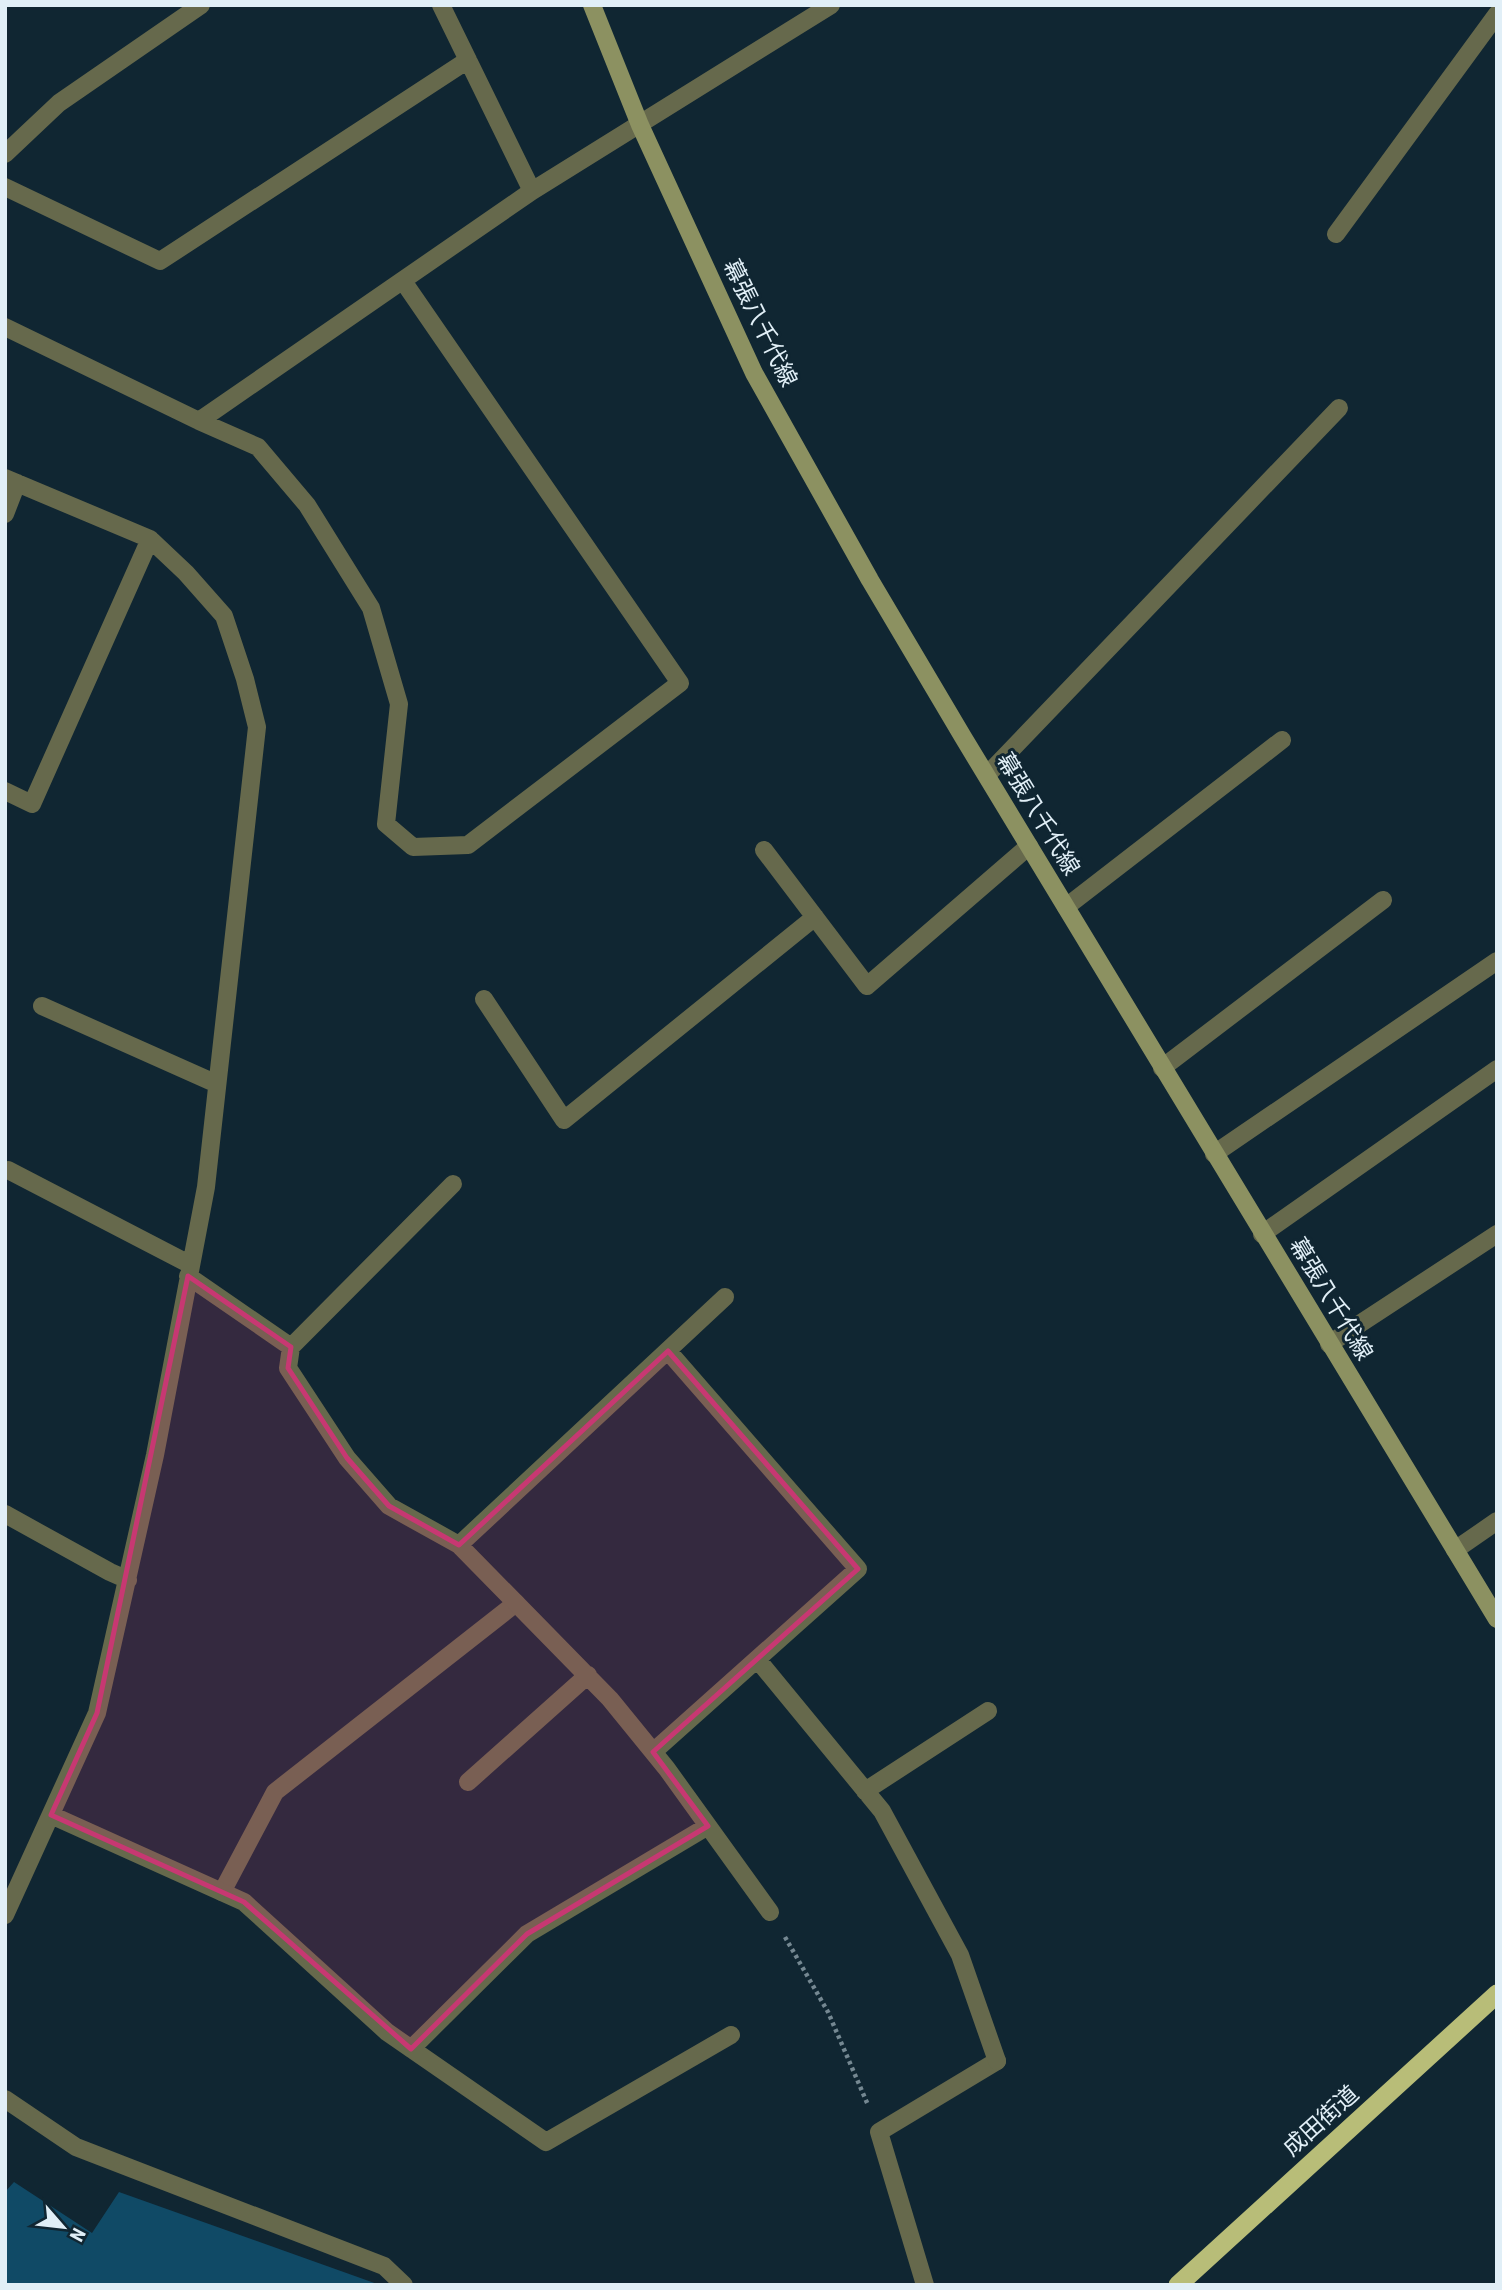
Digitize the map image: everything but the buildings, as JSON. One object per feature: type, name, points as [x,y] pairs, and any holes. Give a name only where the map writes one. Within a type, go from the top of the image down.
[{"type":"highway","name":"成田街道","points":[[1178,2285],[1497,1994]]},
{"type":"main road","name":"幕張八千代線","points":[[592,5],[640,125],[754,373],[870,580],[1262,1234],[1497,1619]]},
{"type":"street","points":[[5,153],[60,103],[201,5]]},
{"type":"street","points":[[441,5],[532,191]]},
{"type":"street","points":[[199,422],[532,191],[831,5]]},
{"type":"street","points":[[1336,234],[1497,14]]},
{"type":"street","points":[[5,187],[160,261],[468,60]]},
{"type":"street","points":[[5,327],[199,422],[258,447],[307,505],[371,608],[399,704],[386,824],[412,847],[468,845],[680,683],[403,281]]},
{"type":"street","points":[[987,775],[1339,408]]},
{"type":"street","points":[[5,514],[11,480],[150,539],[186,573],[224,616],[245,679],[257,727],[206,1187],[155,1455],[97,1713],[5,1915]]},
{"type":"street","points":[[5,791],[32,804],[150,539]]},
{"type":"street","points":[[1066,907],[1282,740]]},
{"type":"street","points":[[764,850],[867,986],[1029,846]]},
{"type":"street","points":[[1162,1068],[1383,900]]},
{"type":"street","points":[[484,999],[564,1120],[815,917]]},
{"type":"street","points":[[1214,1154],[1497,961]]},
{"type":"street","points":[[42,1006],[217,1084]]},
{"type":"street","points":[[1262,1234],[1497,1069]]},
{"type":"street","points":[[8,1170],[190,1271],[291,1347]]},
{"type":"street","points":[[453,1184],[291,1347],[288,1368],[347,1458],[389,1506],[459,1545],[610,1699],[653,1752],[770,1912]]},
{"type":"street","points":[[1329,1345],[1497,1234]]},
{"type":"street","points":[[459,1545],[725,1297]]},
{"type":"street","points":[[653,1752],[858,1569],[667,1351]]},
{"type":"street","points":[[5,1514],[128,1580]]},
{"type":"street","points":[[1454,1550],[1497,1521]]},
{"type":"street","points":[[222,1892],[275,1792],[516,1603]]},
{"type":"street","points":[[757,1659],[882,1811],[960,1955],[997,2061],[879,2132],[925,2285]]},
{"type":"street","points":[[468,1782],[587,1675]]},
{"type":"street","points":[[865,1791],[988,1711]]},
{"type":"street","points":[[51,1815],[244,1902],[387,2032],[546,2142],[732,2035]]},
{"type":"street","points":[[411,2049],[527,1934],[708,1826]]},
{"type":"street","points":[[5,2099],[76,2147],[384,2266],[404,2285]]},
{"type":"path","points":[[770,1912],[828,2012],[879,2132]]},
{"type":"highlighted area","points":[[188,1276],[291,1347],[288,1368],[347,1458],[389,1506],[459,1545],[668,1351],[858,1569],[653,1752],[708,1826],[527,1934],[411,2049],[244,1902],[51,1815],[97,1713]]},
{"type":"shaded area","points":[[14,2182],[92,2233],[119,2192],[380,2285],[5,2285],[5,2192]]}]
